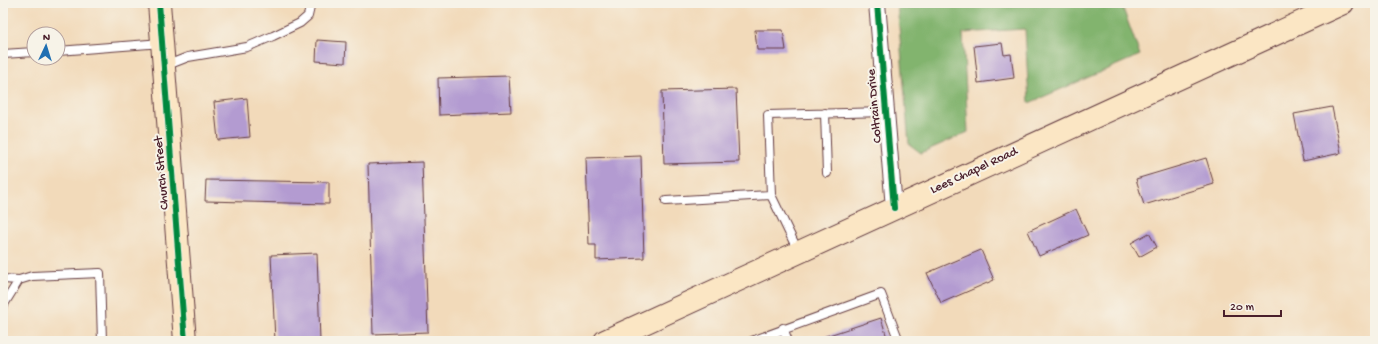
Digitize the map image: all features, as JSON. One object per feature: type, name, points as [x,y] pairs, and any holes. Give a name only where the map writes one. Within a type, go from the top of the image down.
[{"type":"main road","name":"Church Street","points":[[159,3],[185,341]]},
{"type":"main road","name":"Lees Chapel Road","points":[[605,341],[1343,3]]},
{"type":"street","name":"Coltrain Drive","points":[[877,3],[894,208]]},
{"type":"lane","points":[[164,66],[188,57],[247,47],[273,36],[300,23],[308,16],[311,3]]},
{"type":"lane","points":[[66,50],[162,43]]},
{"type":"lane","points":[[3,54],[26,53]]},
{"type":"lane","points":[[798,252],[771,195],[768,115],[886,112]]},
{"type":"lane","points":[[825,113],[827,173]]},
{"type":"lane","points":[[666,201],[771,195]]},
{"type":"lane","points":[[3,279],[19,280],[32,276],[100,273],[102,341]]},
{"type":"lane","points":[[3,306],[19,280]]},
{"type":"lane","points":[[752,341],[880,294],[899,341]]},
{"type":"lane","points":[[784,328],[788,341]]},
{"type":"green space","points":[[897,3],[1121,3],[1140,55],[1029,103],[1025,29],[963,33],[968,132],[921,153],[909,144]]},
{"type":"building","points":[[755,30],[783,30],[786,50],[757,50]]},
{"type":"building","points":[[317,40],[346,42],[345,63],[316,61]]},
{"type":"building","points":[[1002,43],[1004,55],[1011,54],[1014,78],[978,83],[974,46]]},
{"type":"building","points":[[509,76],[511,112],[439,115],[438,78]]},
{"type":"building","points":[[736,89],[739,162],[664,164],[662,91]]},
{"type":"building","points":[[247,98],[250,137],[218,140],[214,102]]},
{"type":"building","points":[[1332,107],[1341,153],[1303,161],[1294,114]]},
{"type":"building","points":[[641,156],[644,258],[596,260],[596,245],[589,245],[586,158]]},
{"type":"building","points":[[1206,158],[1214,184],[1144,205],[1136,179]]},
{"type":"building","points":[[422,162],[428,332],[373,334],[368,164]]},
{"type":"building","points":[[206,180],[329,182],[329,204],[205,201]]},
{"type":"building","points":[[1076,209],[1088,235],[1039,256],[1028,231]]},
{"type":"building","points":[[1149,233],[1157,247],[1139,257],[1131,243]]},
{"type":"building","points":[[981,250],[994,280],[941,303],[927,273]]},
{"type":"building","points":[[317,253],[320,341],[275,341],[271,255]]},
{"type":"building","points":[[881,318],[888,341],[820,341],[820,338]]},
{"type":"cycle path","points":[[159,3],[185,341]]},
{"type":"cycle path","points":[[877,3],[894,208]]}]
